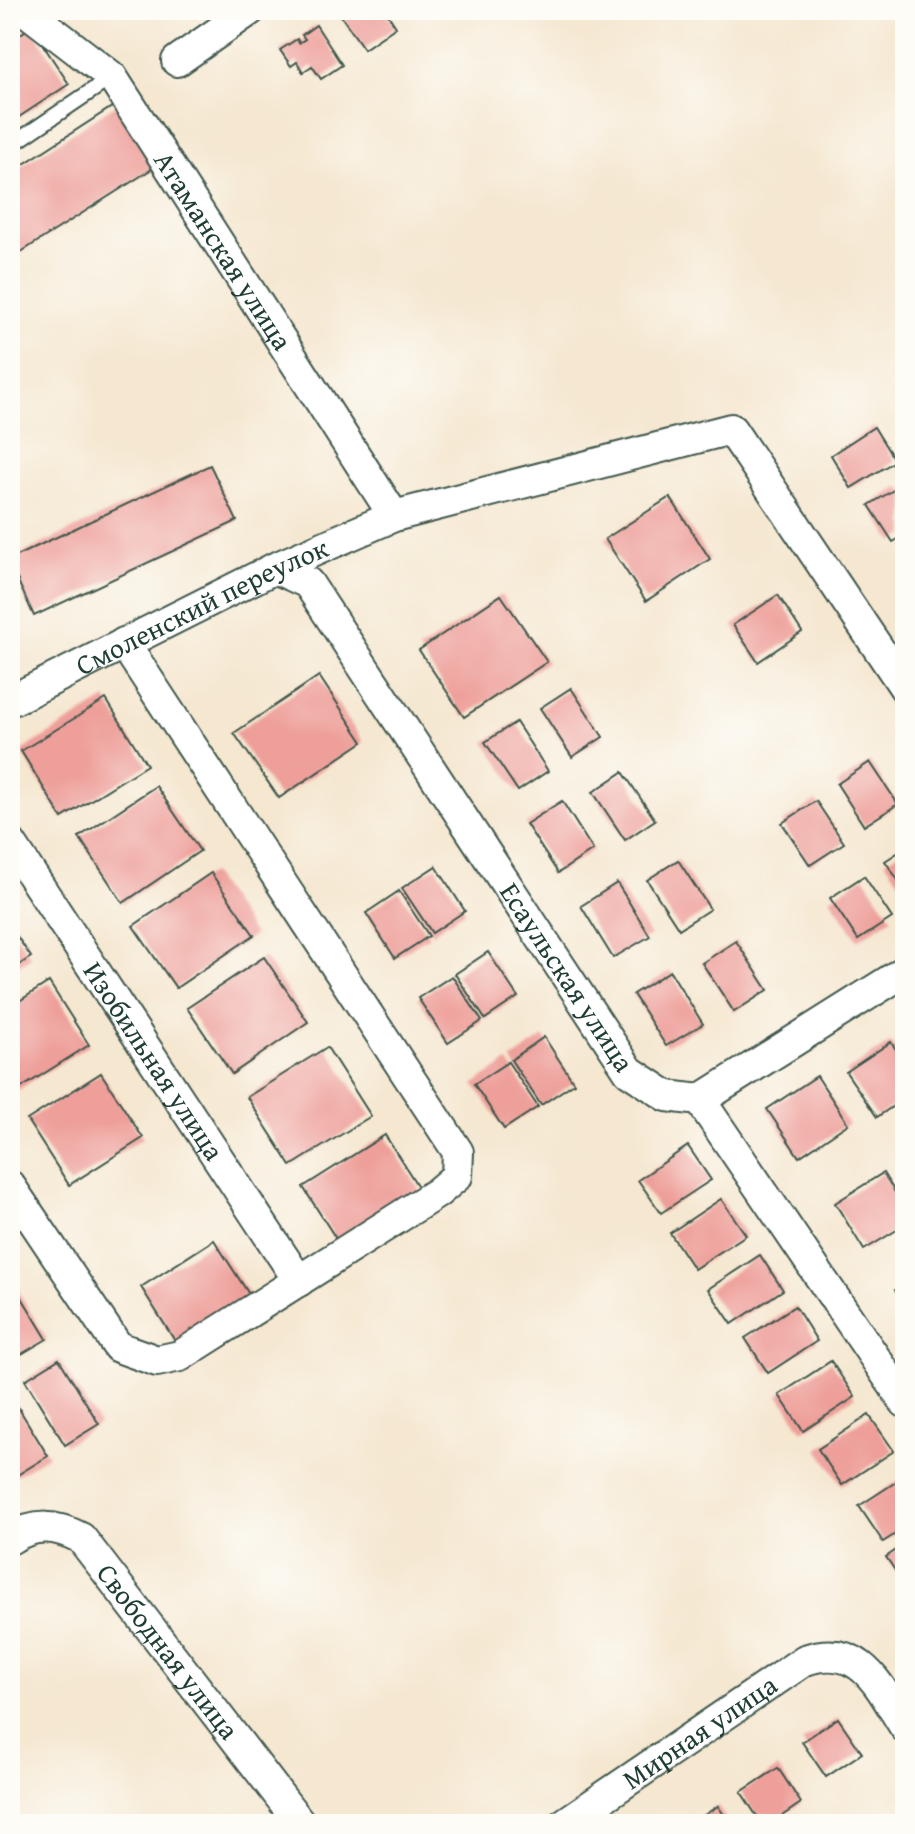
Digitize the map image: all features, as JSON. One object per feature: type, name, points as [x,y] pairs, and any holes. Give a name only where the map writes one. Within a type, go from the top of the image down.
[{"type":"street","name":"Атаманская улица","points":[[25,10],[112,77],[394,516]]},
{"type":"street","points":[[177,61],[250,10]]},
{"type":"street","name":"Смоленский переулок","points":[[10,701],[275,568],[394,516],[731,429],[905,688]]},
{"type":"street","name":"Есаульская улица","points":[[275,568],[308,583],[629,1071],[667,1096],[700,1100]]},
{"type":"street","points":[[10,1186],[118,1347],[157,1361],[180,1356],[437,1193],[457,1176],[458,1152],[124,643]]},
{"type":"street","name":"Изобильная улица","points":[[10,842],[299,1281]]},
{"type":"street","points":[[905,971],[700,1100],[905,1402]]},
{"type":"street","name":"Свободная улица","points":[[10,1539],[37,1526],[52,1526],[81,1538],[301,1824]]},
{"type":"street","name":"Мирная улица","points":[[564,1824],[805,1660],[819,1655],[853,1660],[869,1672],[905,1727]]},
{"type":"lane","points":[[10,146],[112,77]]},
{"type":"building","points":[[350,10],[385,10],[396,27],[364,49],[341,16]]},
{"type":"building","points":[[316,25],[342,65],[321,79],[312,66],[303,72],[297,62],[291,66],[280,50],[297,39],[299,43],[305,39],[302,35]]},
{"type":"building","points":[[31,27],[69,84],[10,123],[10,41]]},
{"type":"building","points":[[115,105],[155,167],[10,259],[10,173]]},
{"type":"building","points":[[874,427],[895,461],[851,488],[831,455]]},
{"type":"building","points":[[210,465],[237,521],[34,616],[10,559]]},
{"type":"building","points":[[900,486],[905,493],[905,535],[893,542],[869,505]]},
{"type":"building","points":[[670,497],[710,559],[646,601],[605,539]]},
{"type":"building","points":[[501,595],[547,662],[464,717],[419,650]]},
{"type":"building","points":[[778,595],[802,632],[758,662],[733,625]]},
{"type":"building","points":[[319,676],[363,742],[279,798],[234,733]]},
{"type":"building","points":[[571,688],[603,737],[572,757],[540,708]]},
{"type":"building","points":[[106,699],[147,765],[62,818],[21,751]]},
{"type":"building","points":[[516,722],[548,771],[518,791],[485,742]]},
{"type":"building","points":[[870,762],[898,804],[864,826],[837,784]]},
{"type":"building","points":[[623,772],[655,820],[625,840],[593,792]]},
{"type":"building","points":[[156,786],[200,851],[123,903],[79,837]]},
{"type":"building","points":[[562,801],[593,850],[558,873],[526,824]]},
{"type":"building","points":[[816,801],[844,843],[810,865],[782,823]]},
{"type":"building","points":[[905,848],[905,890],[885,861]]},
{"type":"building","points":[[678,860],[710,909],[679,929],[647,880]]},
{"type":"building","points":[[436,866],[465,911],[432,933],[402,888]]},
{"type":"building","points":[[211,873],[254,935],[176,988],[133,926]]},
{"type":"building","points":[[864,876],[892,918],[858,940],[830,898]]},
{"type":"building","points":[[617,883],[650,936],[613,958],[581,906]]},
{"type":"building","points":[[399,891],[429,936],[395,958],[366,913]]},
{"type":"building","points":[[10,926],[31,957],[10,971]]},
{"type":"building","points":[[736,941],[768,990],[734,1012],[702,963]]},
{"type":"building","points":[[488,952],[518,997],[485,1019],[455,974]]},
{"type":"building","points":[[264,957],[308,1022],[232,1074],[187,1008]]},
{"type":"building","points":[[670,971],[703,1024],[666,1046],[633,994]]},
{"type":"building","points":[[452,976],[482,1021],[448,1043],[418,998]]},
{"type":"building","points":[[49,982],[89,1045],[10,1095],[10,1007]]},
{"type":"building","points":[[544,1037],[574,1083],[541,1105],[511,1060]]},
{"type":"building","points":[[891,1042],[905,1063],[905,1098],[877,1117],[846,1072]]},
{"type":"building","points":[[327,1047],[371,1116],[291,1166],[247,1097]]},
{"type":"building","points":[[508,1062],[538,1107],[504,1129],[474,1084]]},
{"type":"building","points":[[101,1073],[143,1138],[69,1185],[27,1120]]},
{"type":"building","points":[[817,1076],[848,1124],[799,1157],[767,1109]]},
{"type":"building","points":[[385,1135],[424,1196],[342,1248],[303,1187]]},
{"type":"building","points":[[688,1146],[711,1180],[661,1213],[638,1180]]},
{"type":"building","points":[[883,1173],[905,1208],[905,1225],[864,1250],[835,1203]]},
{"type":"building","points":[[721,1199],[746,1235],[694,1269],[670,1233]]},
{"type":"building","points":[[214,1240],[256,1305],[182,1352],[141,1287]]},
{"type":"building","points":[[760,1255],[783,1290],[732,1324],[708,1289]]},
{"type":"building","points":[[10,1278],[47,1339],[13,1359],[10,1355]]},
{"type":"building","points":[[905,1284],[905,1305],[895,1290]]},
{"type":"building","points":[[795,1306],[817,1341],[768,1373],[745,1338]]},
{"type":"building","points":[[59,1359],[99,1424],[65,1445],[25,1380]]},
{"type":"building","points":[[831,1361],[855,1397],[803,1431],[779,1395]]},
{"type":"building","points":[[10,1394],[48,1456],[14,1477],[10,1470]]},
{"type":"building","points":[[869,1415],[894,1451],[842,1485],[818,1449]]},
{"type":"building","points":[[905,1476],[905,1528],[883,1542],[859,1506]]},
{"type":"building","points":[[905,1544],[905,1585],[886,1557]]},
{"type":"building","points":[[838,1718],[862,1753],[826,1777],[802,1742]]},
{"type":"building","points":[[778,1768],[801,1803],[770,1824],[762,1824],[741,1792]]},
{"type":"building","points":[[718,1806],[730,1824],[691,1824]]}]
